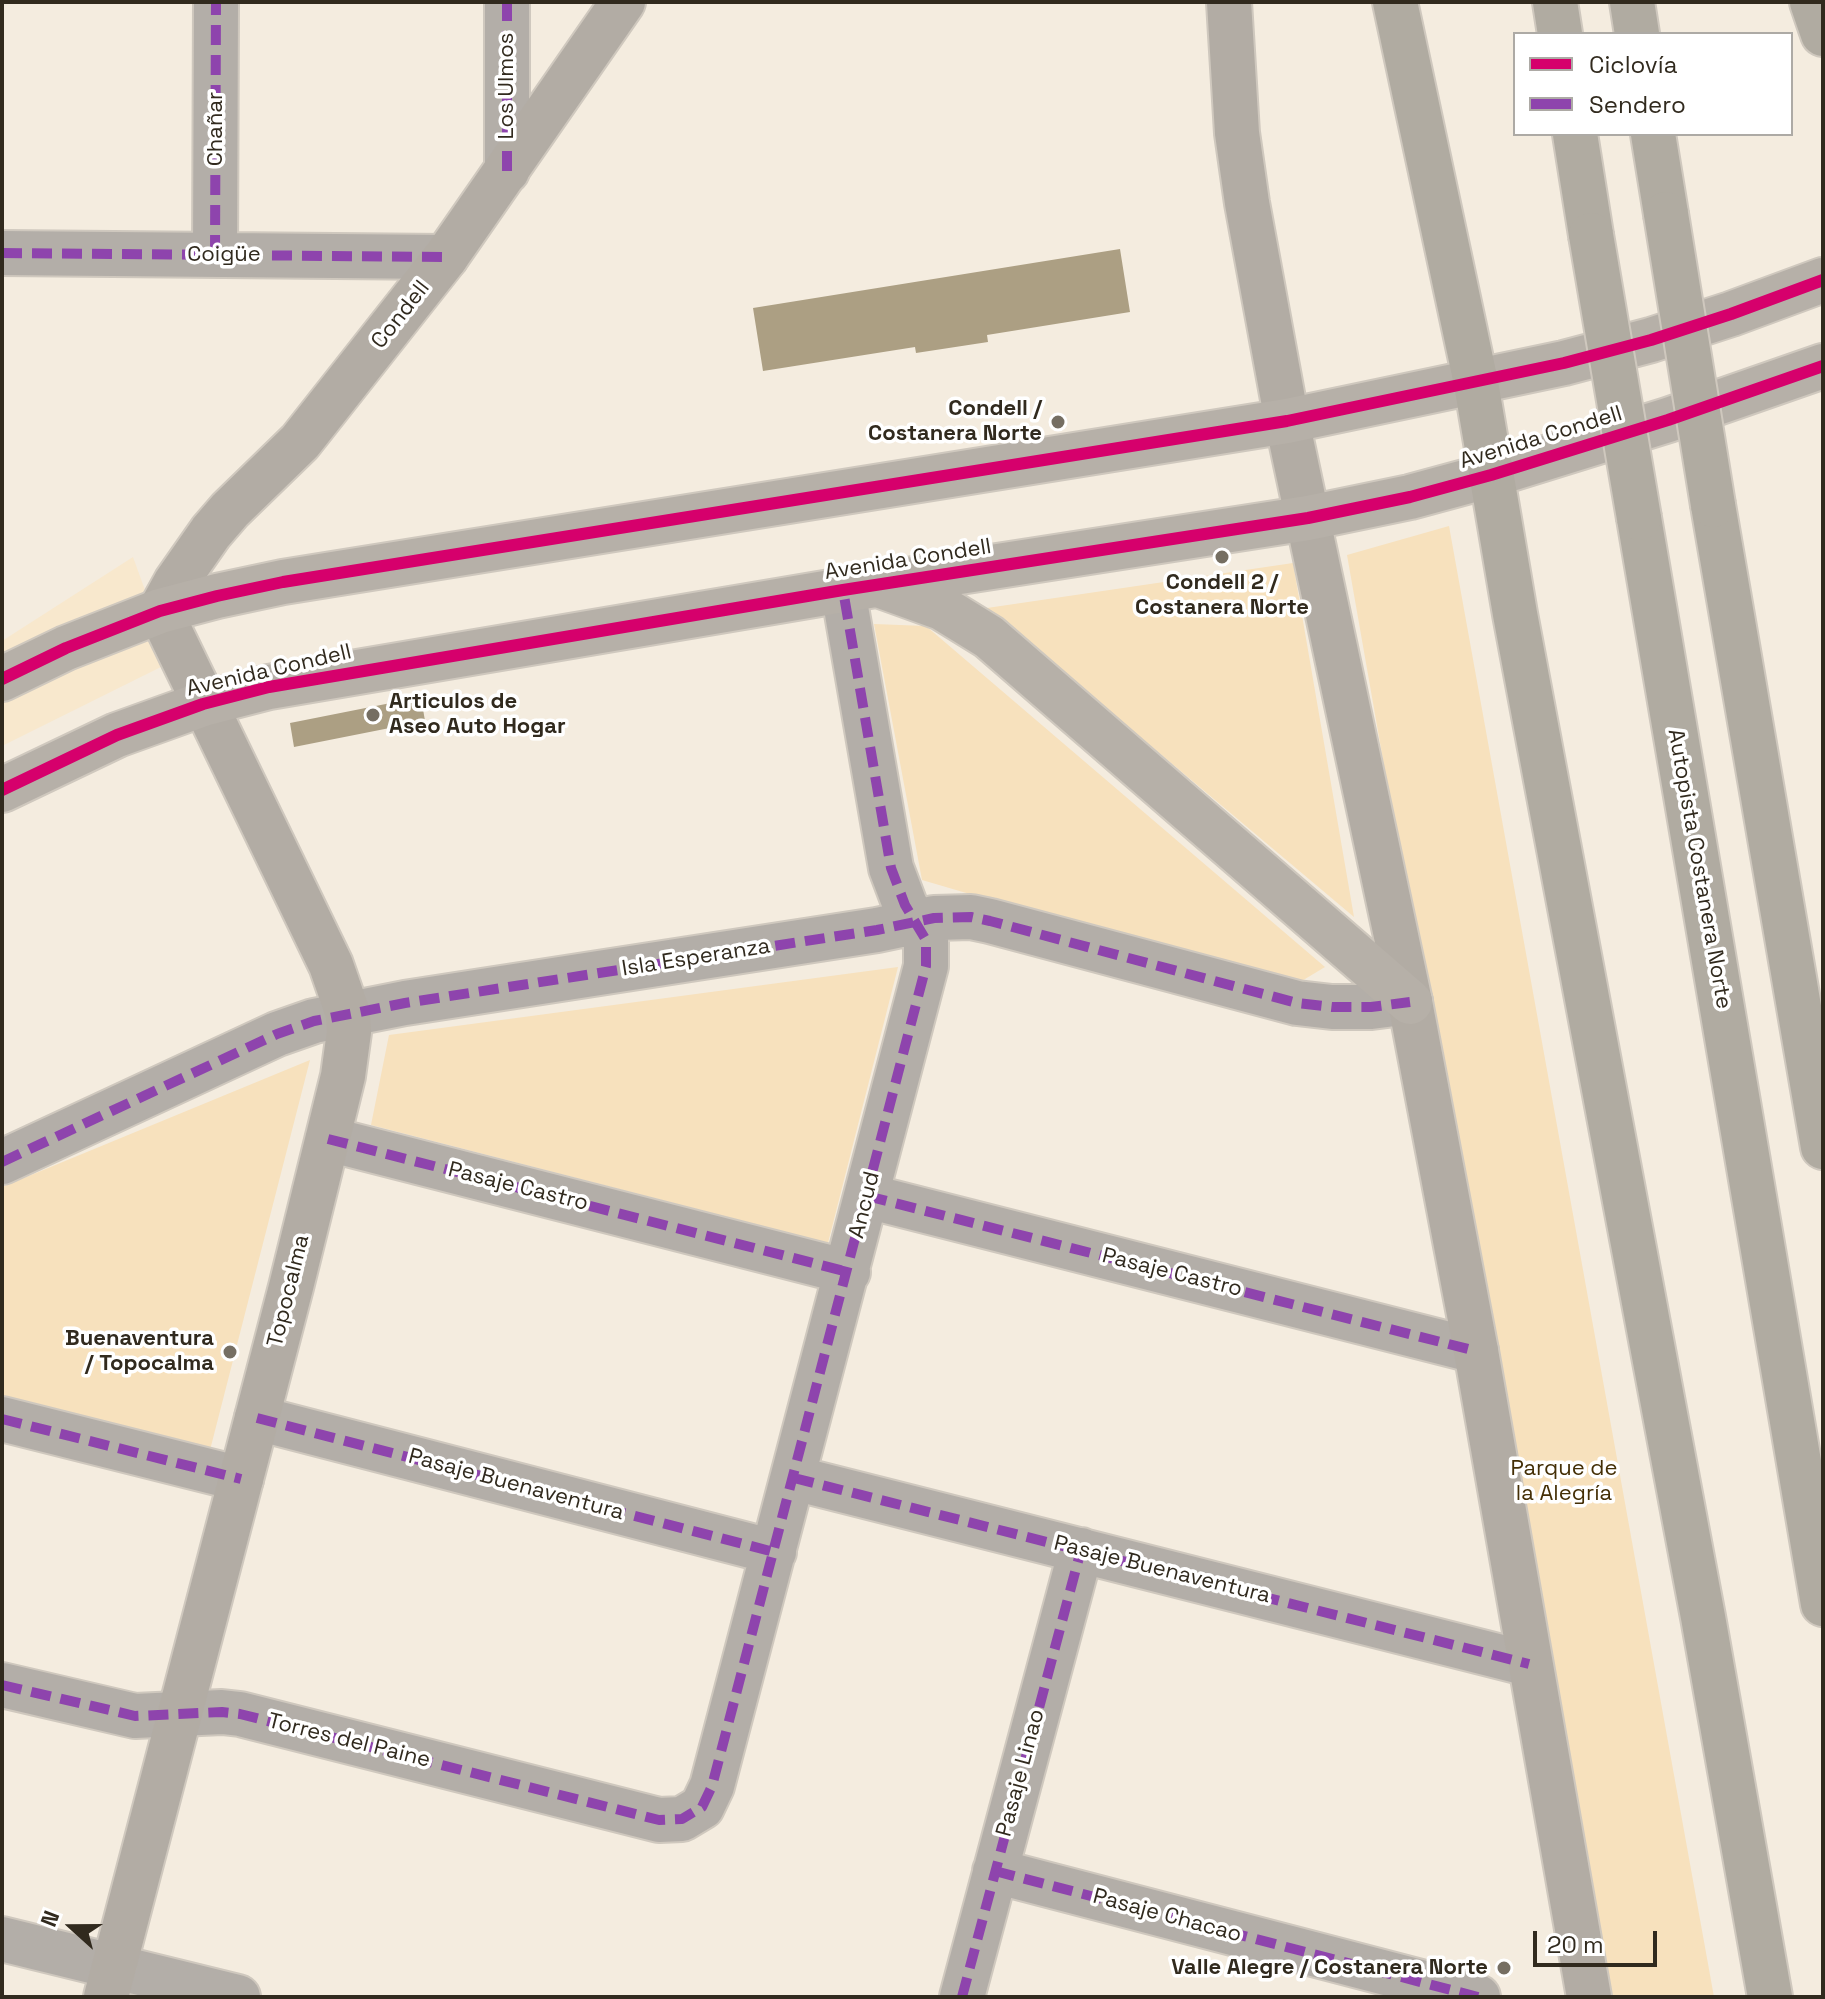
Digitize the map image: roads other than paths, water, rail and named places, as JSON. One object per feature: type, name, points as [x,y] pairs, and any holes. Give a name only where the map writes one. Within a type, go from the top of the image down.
[{"type":"highway","points":[[1395,2],[1476,383],[1770,1997]]},
{"type":"highway","points":[[1555,2],[1560,32]]},
{"type":"highway","points":[[1632,2],[1637,32]]},
{"type":"highway","points":[[1812,2],[1823,34]]},
{"type":"highway","name":"Autopista Costanera Norte","points":[[1575,136],[1823,1604]]},
{"type":"highway","points":[[1653,136],[1823,1147]]},
{"type":"main road","points":[[2,679],[66,648],[160,611],[283,582],[1287,421],[1476,383],[1651,340],[1823,280]]},
{"type":"main road","name":"Avenida Condell","points":[[2,790],[117,735],[203,704],[269,687],[861,588],[1308,518],[1410,497],[1668,420],[1823,366]]},
{"type":"main road","points":[[861,588],[942,608],[989,637],[1410,1002]]},
{"type":"street","name":"Chañar","points":[[215,255],[216,2]]},
{"type":"street","name":"Los Ulmos","points":[[507,2],[507,171]]},
{"type":"street","name":"Condell","points":[[160,611],[211,532],[300,442],[446,257],[623,2]]},
{"type":"street","points":[[1229,2],[1241,161],[1287,421],[1410,1002],[1476,1351],[1589,1997]]},
{"type":"street","name":"Coigüe","points":[[2,253],[446,257]]},
{"type":"street","name":"Ancud","points":[[693,1814],[709,1797],[926,966],[926,940],[896,887],[891,868],[861,588]]},
{"type":"street","name":"Topocalma","points":[[110,1982],[328,1139],[347,1050],[348,1014],[331,965],[160,611]]},
{"type":"street","name":"Isla Esperanza","points":[[2,1162],[295,1026],[348,1014],[951,916],[971,917],[1297,1003],[1371,1007],[1410,1002]]},
{"type":"street","name":"Pasaje Castro","points":[[328,1139],[848,1272]]},
{"type":"street","name":"Pasaje Castro","points":[[867,1196],[1476,1351]]},
{"type":"street","name":"Pasaje Buenaventura","points":[[257,1418],[774,1552]]},
{"type":"street","points":[[2,1419],[241,1479]]},
{"type":"street","name":"Pasaje Buenaventura","points":[[794,1478],[1529,1664]]},
{"type":"street","name":"Pasaje Linao","points":[[962,1997],[1081,1550]]},
{"type":"street","name":"Torres del Paine","points":[[2,1685],[118,1713],[151,1717],[211,1712],[240,1714],[659,1820],[671,1821],[693,1814]]},
{"type":"street","name":"Pasaje Chacao","points":[[995,1871],[1478,1997]]},
{"type":"street","points":[[2,1939],[110,1982],[238,1997]]},
{"type":"place","name":"Condell / Costanera Norte","points":[[1058,422]]},
{"type":"place","name":"Condell 2 / Costanera Norte","points":[[1222,557]]},
{"type":"place","name":"Articulos de Aseo Auto Hogar","points":[[373,715]]},
{"type":"place","name":"Buenaventura / Topocalma","points":[[230,1352]]},
{"type":"place","name":"Valle Alegre / Costanera Norte","points":[[1504,1968]]},
{"type":"park label","name":"Parque de la Alegría","points":[[1564,1482]]}]
